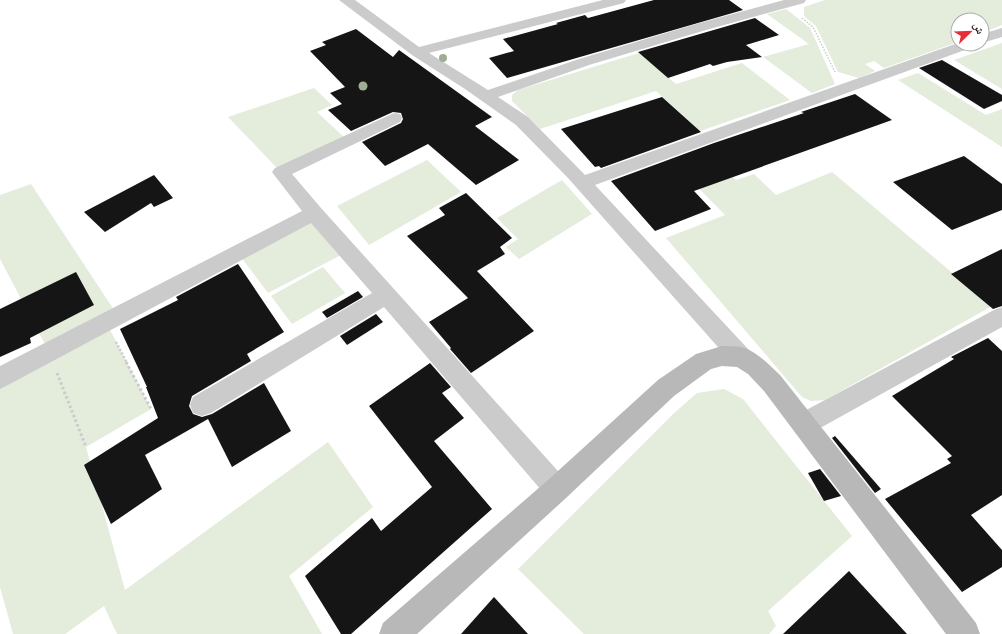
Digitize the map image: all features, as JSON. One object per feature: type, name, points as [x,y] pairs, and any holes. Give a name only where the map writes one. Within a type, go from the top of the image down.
[{"type":"street","points":[[346,0],[417,52],[487,96],[522,122],[582,183],[741,357],[756,367],[772,383],[965,634]]},
{"type":"street","points":[[417,52],[619,0]]},
{"type":"street","points":[[487,96],[584,62],[701,27],[792,2]]},
{"type":"street","points":[[990,36],[1002,32]]},
{"type":"street","points":[[582,183],[950,50]]},
{"type":"street","points":[[394,118],[281,172],[314,213],[557,489]]},
{"type":"street","points":[[0,378],[314,213]]},
{"type":"street","points":[[202,405],[386,295]]},
{"type":"street","points":[[804,424],[1002,316]]},
{"type":"street","points":[[394,634],[557,489],[666,388],[704,361],[722,356],[741,357]]},
{"type":"path","points":[[792,2],[813,27],[843,89]]},
{"type":"path","points":[[106,322],[150,409]]},
{"type":"path","points":[[49,352],[86,447]]},
{"type":"green space","points":[[825,0],[1002,0],[1002,25],[990,30],[990,12],[950,12],[950,45],[884,68],[874,61],[865,64],[875,71],[859,78],[838,72],[816,26],[804,16],[804,7]]},
{"type":"green space","points":[[786,9],[810,28],[835,84],[812,93],[763,57],[809,44],[767,14]]},
{"type":"green space","points":[[1002,43],[1002,89],[954,60],[977,52],[990,52],[990,47]]},
{"type":"green space","points":[[639,53],[676,84],[742,63],[790,100],[700,131],[656,91],[540,129],[512,101],[512,95],[518,90]]},
{"type":"green space","points":[[918,73],[986,115],[1002,109],[1002,147],[898,80]]},
{"type":"green space","points":[[314,88],[332,105],[317,112],[347,140],[281,172],[228,117]]},
{"type":"green space","points":[[705,150],[736,180],[754,174],[776,195],[832,172],[992,306],[825,400],[811,401],[802,397],[666,238],[725,215],[673,162]]},
{"type":"green space","points":[[427,160],[461,192],[369,245],[337,206]]},
{"type":"green space","points":[[562,180],[592,214],[519,259],[506,247],[518,239],[497,218]]},
{"type":"green space","points":[[31,184],[118,316],[106,322],[151,409],[86,447],[125,590],[328,442],[373,507],[289,576],[322,634],[117,634],[104,606],[65,634],[13,634],[0,587],[0,378],[49,352],[0,259],[0,195]]},
{"type":"green space","points":[[314,213],[347,252],[268,293],[238,253]]},
{"type":"green space","points":[[323,267],[345,293],[292,324],[271,296]]},
{"type":"green space","points":[[724,389],[743,399],[852,536],[768,611],[776,626],[769,634],[584,634],[518,569],[672,415],[697,393]]},
{"type":"building","points":[[654,0],[729,0],[743,10],[507,78],[489,58],[514,51],[503,39],[585,15],[588,18]]},
{"type":"building","points":[[755,18],[779,35],[746,45],[762,57],[727,62],[713,66],[710,64],[668,78],[638,52]]},
{"type":"building","points":[[356,29],[393,57],[399,50],[492,117],[475,126],[519,160],[476,185],[428,144],[385,166],[362,142],[401,123],[403,119],[401,113],[393,112],[351,131],[328,110],[342,104],[330,93],[345,87],[310,51],[326,45],[322,42]]},
{"type":"building","points":[[942,60],[1002,95],[1002,101],[984,109],[919,68]]},
{"type":"building","points":[[855,94],[892,120],[694,191],[711,209],[655,231],[611,181],[714,143],[804,113],[801,112]]},
{"type":"building","points":[[662,97],[701,132],[601,168],[599,166],[595,167],[561,129]]},
{"type":"building","points":[[964,156],[1002,184],[1002,210],[952,230],[893,182]]},
{"type":"building","points":[[154,175],[173,198],[154,207],[151,203],[105,232],[84,212]]},
{"type":"building","points":[[466,193],[512,238],[500,247],[505,254],[477,271],[534,331],[471,373],[429,322],[468,298],[407,236],[445,215],[439,208]]},
{"type":"building","points":[[1002,249],[1002,306],[993,309],[951,274]]},
{"type":"building","points":[[238,264],[284,332],[247,354],[251,361],[192,396],[189,406],[193,414],[202,417],[212,414],[264,383],[291,431],[232,467],[208,419],[145,455],[162,489],[111,524],[84,465],[158,418],[147,387],[120,329],[178,300],[176,297]]},
{"type":"building","points":[[76,272],[94,305],[30,338],[31,343],[0,357],[0,309]]},
{"type":"building","points":[[358,291],[363,297],[327,318],[322,312]]},
{"type":"building","points":[[376,314],[383,322],[347,345],[340,336]]},
{"type":"building","points":[[988,338],[1002,351],[1002,495],[971,515],[1002,550],[1002,567],[962,592],[885,499],[951,463],[947,459],[952,456],[892,396],[954,359],[951,357]]},
{"type":"building","points":[[430,363],[451,387],[442,393],[464,418],[434,441],[492,509],[351,634],[341,634],[305,576],[372,518],[381,531],[432,487],[369,406]]},
{"type":"building","points":[[835,436],[881,489],[875,493],[832,438]]},
{"type":"building","points":[[820,469],[841,496],[824,501],[808,473]]},
{"type":"building","points":[[849,571],[907,634],[783,634]]},
{"type":"building","points":[[494,597],[528,634],[461,634]]}]
